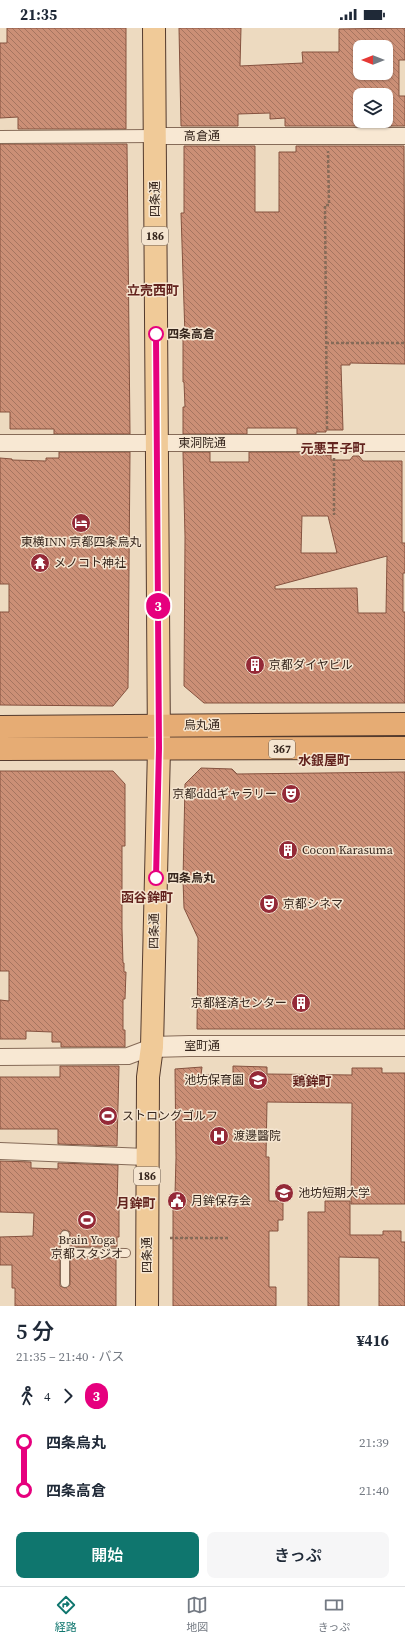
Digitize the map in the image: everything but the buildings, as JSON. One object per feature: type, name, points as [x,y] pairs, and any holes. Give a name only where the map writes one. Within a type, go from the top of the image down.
[{"type":"highway","name":"烏丸通","points":[[0,727],[405,724]]},
{"type":"highway","name":"烏丸通","points":[[0,749],[405,748]]},
{"type":"main road","name":"四条通","points":[[147,1306],[146,1157],[148,1077],[152,1047],[159,748],[154,28]]},
{"type":"street","name":"高倉通","points":[[0,137],[405,136]]},
{"type":"street","name":"東洞院通","points":[[0,442],[157,444],[405,443]]},
{"type":"street","name":"室町通","points":[[0,1057],[128,1056],[152,1047],[405,1046]]},
{"type":"street","points":[[0,1151],[146,1157]]},
{"type":"lane","points":[[66,1235],[66,1283]]},
{"type":"lane","points":[[66,1252],[126,1253]]},
{"type":"path","points":[[328,136],[329,205],[325,205],[326,343],[334,516]]},
{"type":"path","points":[[326,343],[405,343]]},
{"type":"path","points":[[170,1238],[229,1238]]},
{"type":"bus line","name":"3","points":[[156,334],[159,748],[156,878]]},
{"type":"place","name":"四条高倉","points":[[156,334]]},
{"type":"place","name":"東横INN 京都四条烏丸","points":[[81,523]]},
{"type":"place","name":"メノコト神社","points":[[40,563]]},
{"type":"place","name":"京都ダイヤビル","points":[[255,665]]},
{"type":"place","name":"京都dddギャラリー","points":[[291,794]]},
{"type":"place","name":"Cocon Karasuma","points":[[288,850]]},
{"type":"place","name":"四条烏丸","points":[[156,878]]},
{"type":"place","name":"京都シネマ","points":[[269,904]]},
{"type":"place","name":"京都経済センター","points":[[301,1003]]},
{"type":"place","name":"池坊保育園","points":[[258,1080]]},
{"type":"place","name":"ストロングゴルフ","points":[[108,1116]]},
{"type":"place","name":"渡邊醫院","points":[[219,1136]]},
{"type":"place","name":"池坊短期大学","points":[[284,1193]]},
{"type":"place","name":"月鉾保存会","points":[[177,1201]]},
{"type":"place","name":"Brain Yoga 京都スタジオ","points":[[87,1220]]},
{"type":"district","name":"立売西町","points":[[153,290]]},
{"type":"district","name":"元悪王子町","points":[[333,448]]},
{"type":"district","name":"水銀屋町","points":[[324,760]]},
{"type":"district","name":"函谷鉾町","points":[[147,897]]},
{"type":"district","name":"鶏鉾町","points":[[312,1081]]},
{"type":"district","name":"月鉾町","points":[[136,1203]]}]
